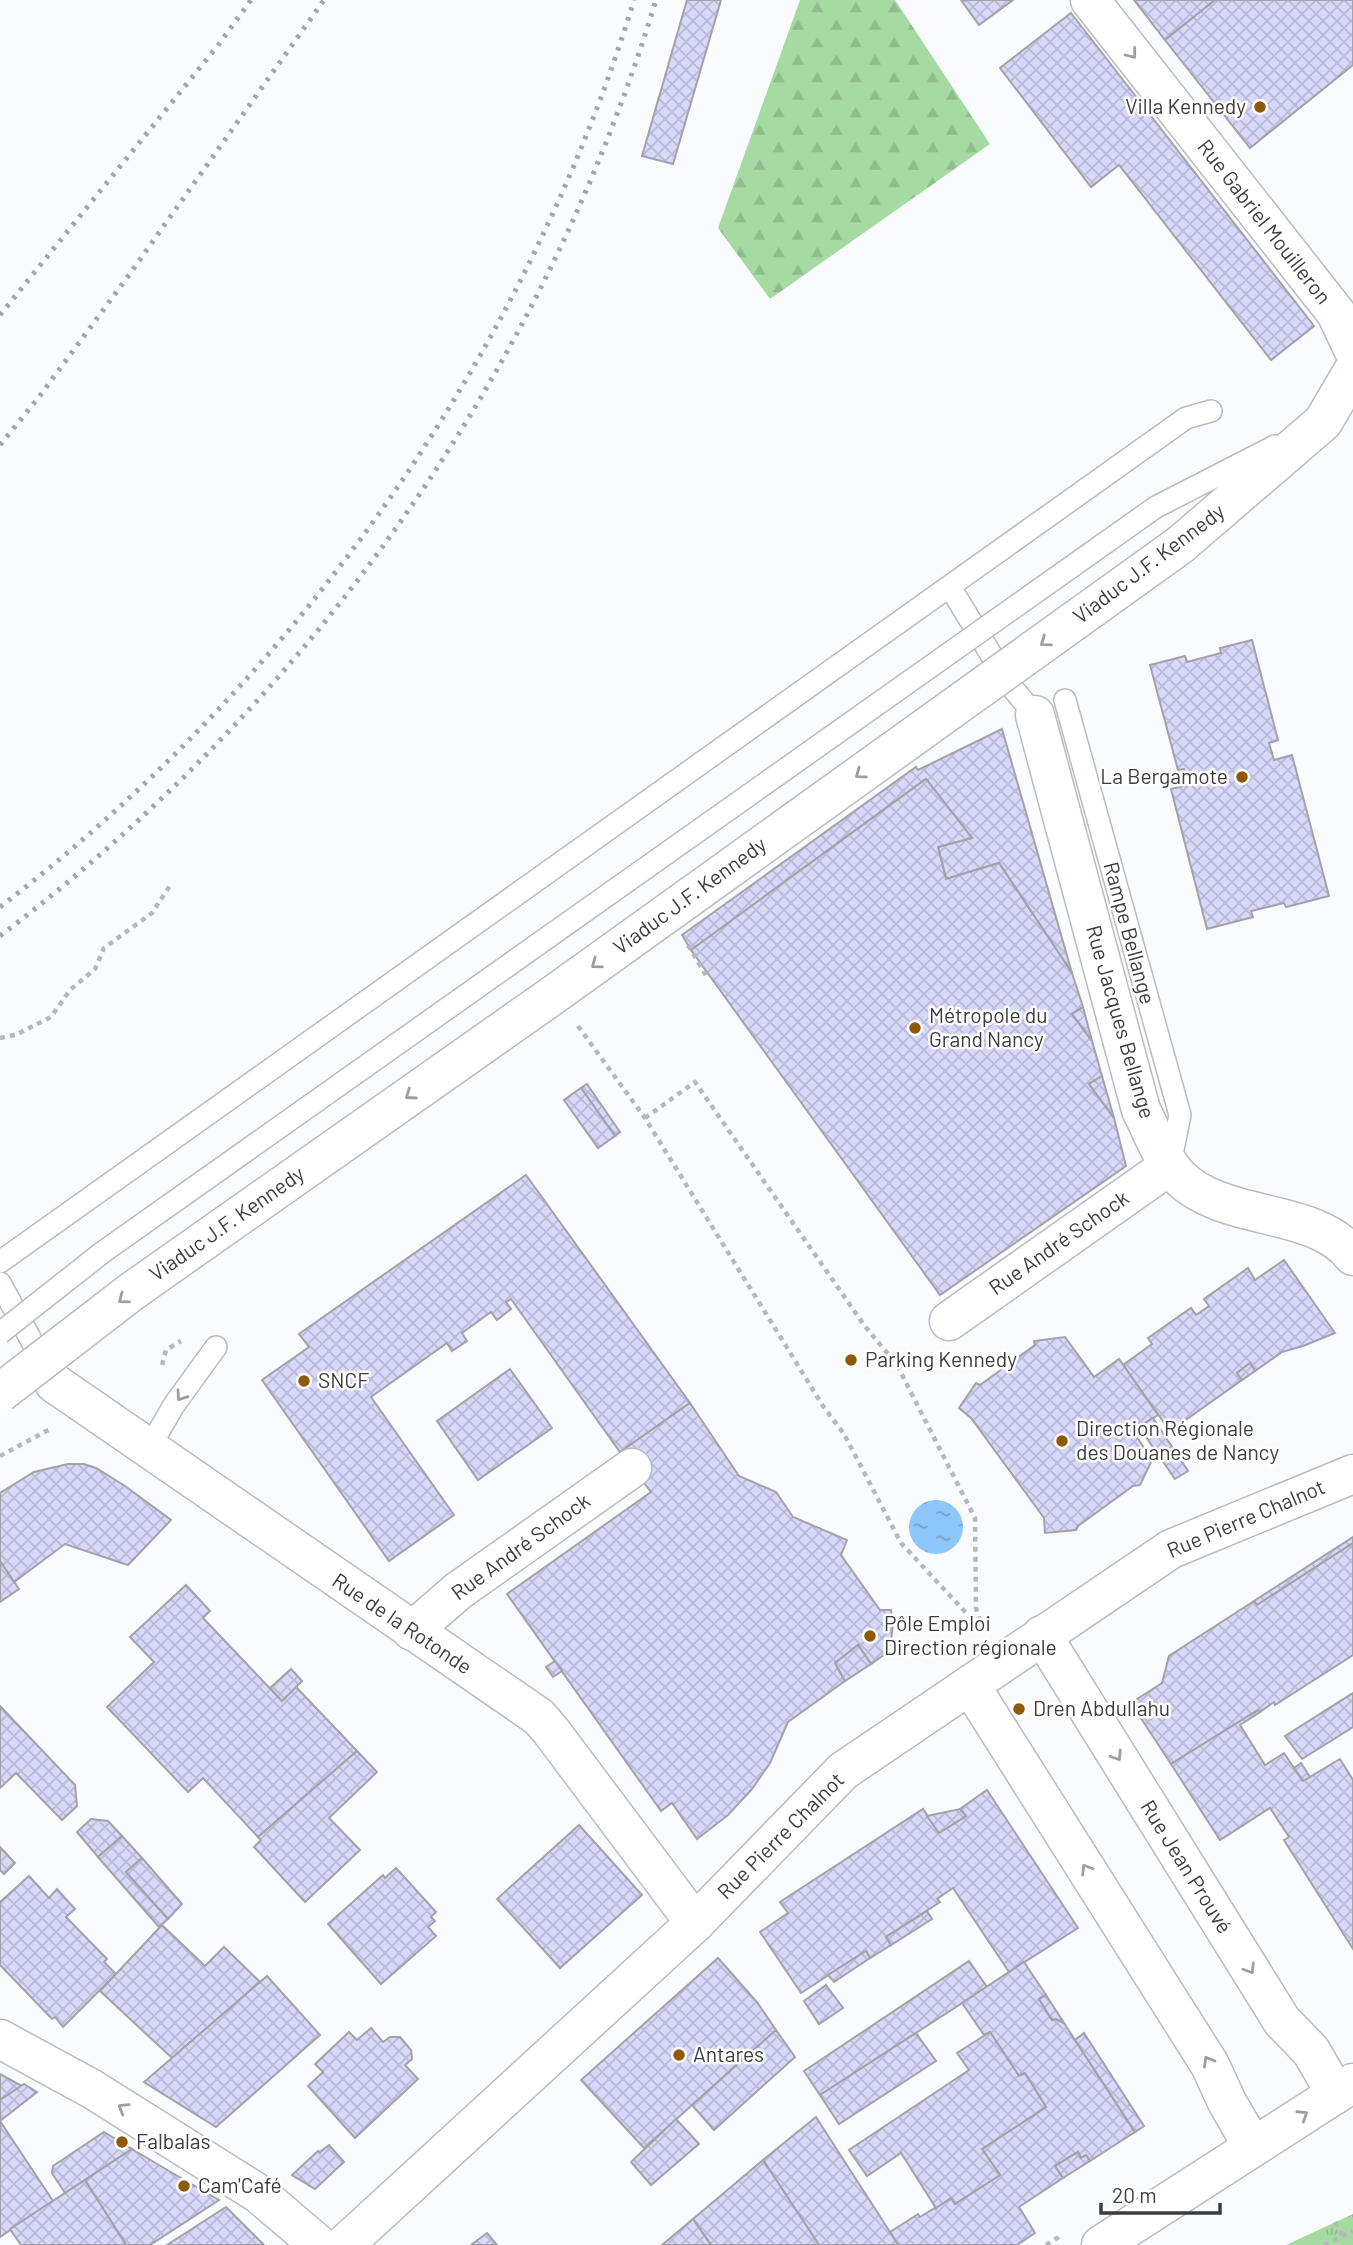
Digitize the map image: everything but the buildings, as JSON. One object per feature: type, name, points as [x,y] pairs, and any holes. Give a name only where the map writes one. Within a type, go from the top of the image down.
[{"type":"street","name":"Rue Gabriel Mouilleron","points":[[1090,0],[1336,313],[1353,349]]},
{"type":"street","name":"Viaduc J.F. Kennedy","points":[[0,1393],[131,1292],[556,993],[1180,545],[1338,415],[1353,371]]},
{"type":"street","name":"Rue Jacques Bellange","points":[[1050,707],[1141,1110],[1170,1166],[1195,1190],[1220,1202],[1325,1233],[1347,1248],[1353,1256]]},
{"type":"street","name":"Rue André Schock","points":[[949,1321],[1170,1166]]},
{"type":"street","name":"Rue de la Rotonde","points":[[54,1383],[539,1717],[695,1923]]},
{"type":"street","name":"Rue André Schock","points":[[412,1631],[458,1591],[632,1468]]},
{"type":"street","name":"Rue Pierre Chalnot","points":[[344,2245],[695,1923],[843,1772],[1171,1549],[1353,1474]]},
{"type":"street","name":"Rue Jean Prouvé","points":[[1042,1635],[1282,2021],[1345,2089]]},
{"type":"street","points":[[970,1685],[1210,2065],[1227,2102],[1253,2147]]},
{"type":"street","points":[[0,2039],[92,2089],[259,2194],[319,2245]]},
{"type":"street","points":[[1110,2242],[1345,2089]]},
{"type":"lane","points":[[0,1262],[1197,410]]},
{"type":"lane","points":[[0,1334],[114,1244],[1156,507],[1338,415]]},
{"type":"lane","points":[[950,587],[1009,684],[1050,707]]},
{"type":"lane","points":[[0,1283],[54,1383]]},
{"type":"lane","points":[[149,1448],[174,1405],[216,1347]]},
{"type":"path","points":[[0,1038],[15,1035],[51,1017],[70,990],[95,969],[104,948],[152,913],[172,884]]},
{"type":"path","points":[[686,942],[707,977]]},
{"type":"path","points":[[579,1027],[645,1118],[823,1406],[844,1434],[901,1543],[983,1631],[976,1608],[975,1518],[897,1365],[864,1325],[695,1082],[645,1118]]},
{"type":"path","points":[[162,1368],[166,1350]]},
{"type":"path","points":[[0,1456],[53,1427],[62,1433]]},
{"type":"path","points":[[1335,2222],[1342,2236]]},
{"type":"path","points":[[1324,2245],[1353,2231]]},
{"type":"green space","points":[[800,0],[895,0],[990,144],[770,299],[718,228]]},
{"type":"green space","points":[[1353,2214],[1353,2245],[1286,2245]]},
{"type":"water","points":[[936,1500],[955,1508],[963,1527],[955,1546],[936,1554],[917,1546],[909,1527],[917,1508]]},
{"type":"railway","points":[[0,315],[219,44],[251,0]]},
{"type":"railway","points":[[0,445],[129,275],[324,0]]},
{"type":"railway","points":[[0,907],[107,818],[208,720],[302,615],[387,503],[463,384],[530,261],[588,132],[634,0]]},
{"type":"railway","points":[[0,936],[113,843],[218,743],[314,635],[402,520],[480,398],[549,271],[608,138],[656,0]]},
{"type":"place","name":"Villa Kennedy","points":[[1260,107]]},
{"type":"place","name":"La Bergamote","points":[[1242,777]]},
{"type":"place","name":"Métropole du Grand Nancy","points":[[915,1028]]},
{"type":"place","name":"Parking Kennedy","points":[[851,1360]]},
{"type":"place","name":"SNCF","points":[[304,1381]]},
{"type":"place","name":"Direction Régionale des Douanes de Nancy","points":[[1062,1441]]},
{"type":"place","name":"Pôle Emploi Direction régionale","points":[[870,1636]]},
{"type":"place","name":"Dren Abdullahu","points":[[1019,1709]]},
{"type":"place","name":"Antares","points":[[679,2055]]},
{"type":"place","name":"Falbalas","points":[[122,2142]]},
{"type":"place","name":"Cam'Café","points":[[184,2186]]}]
